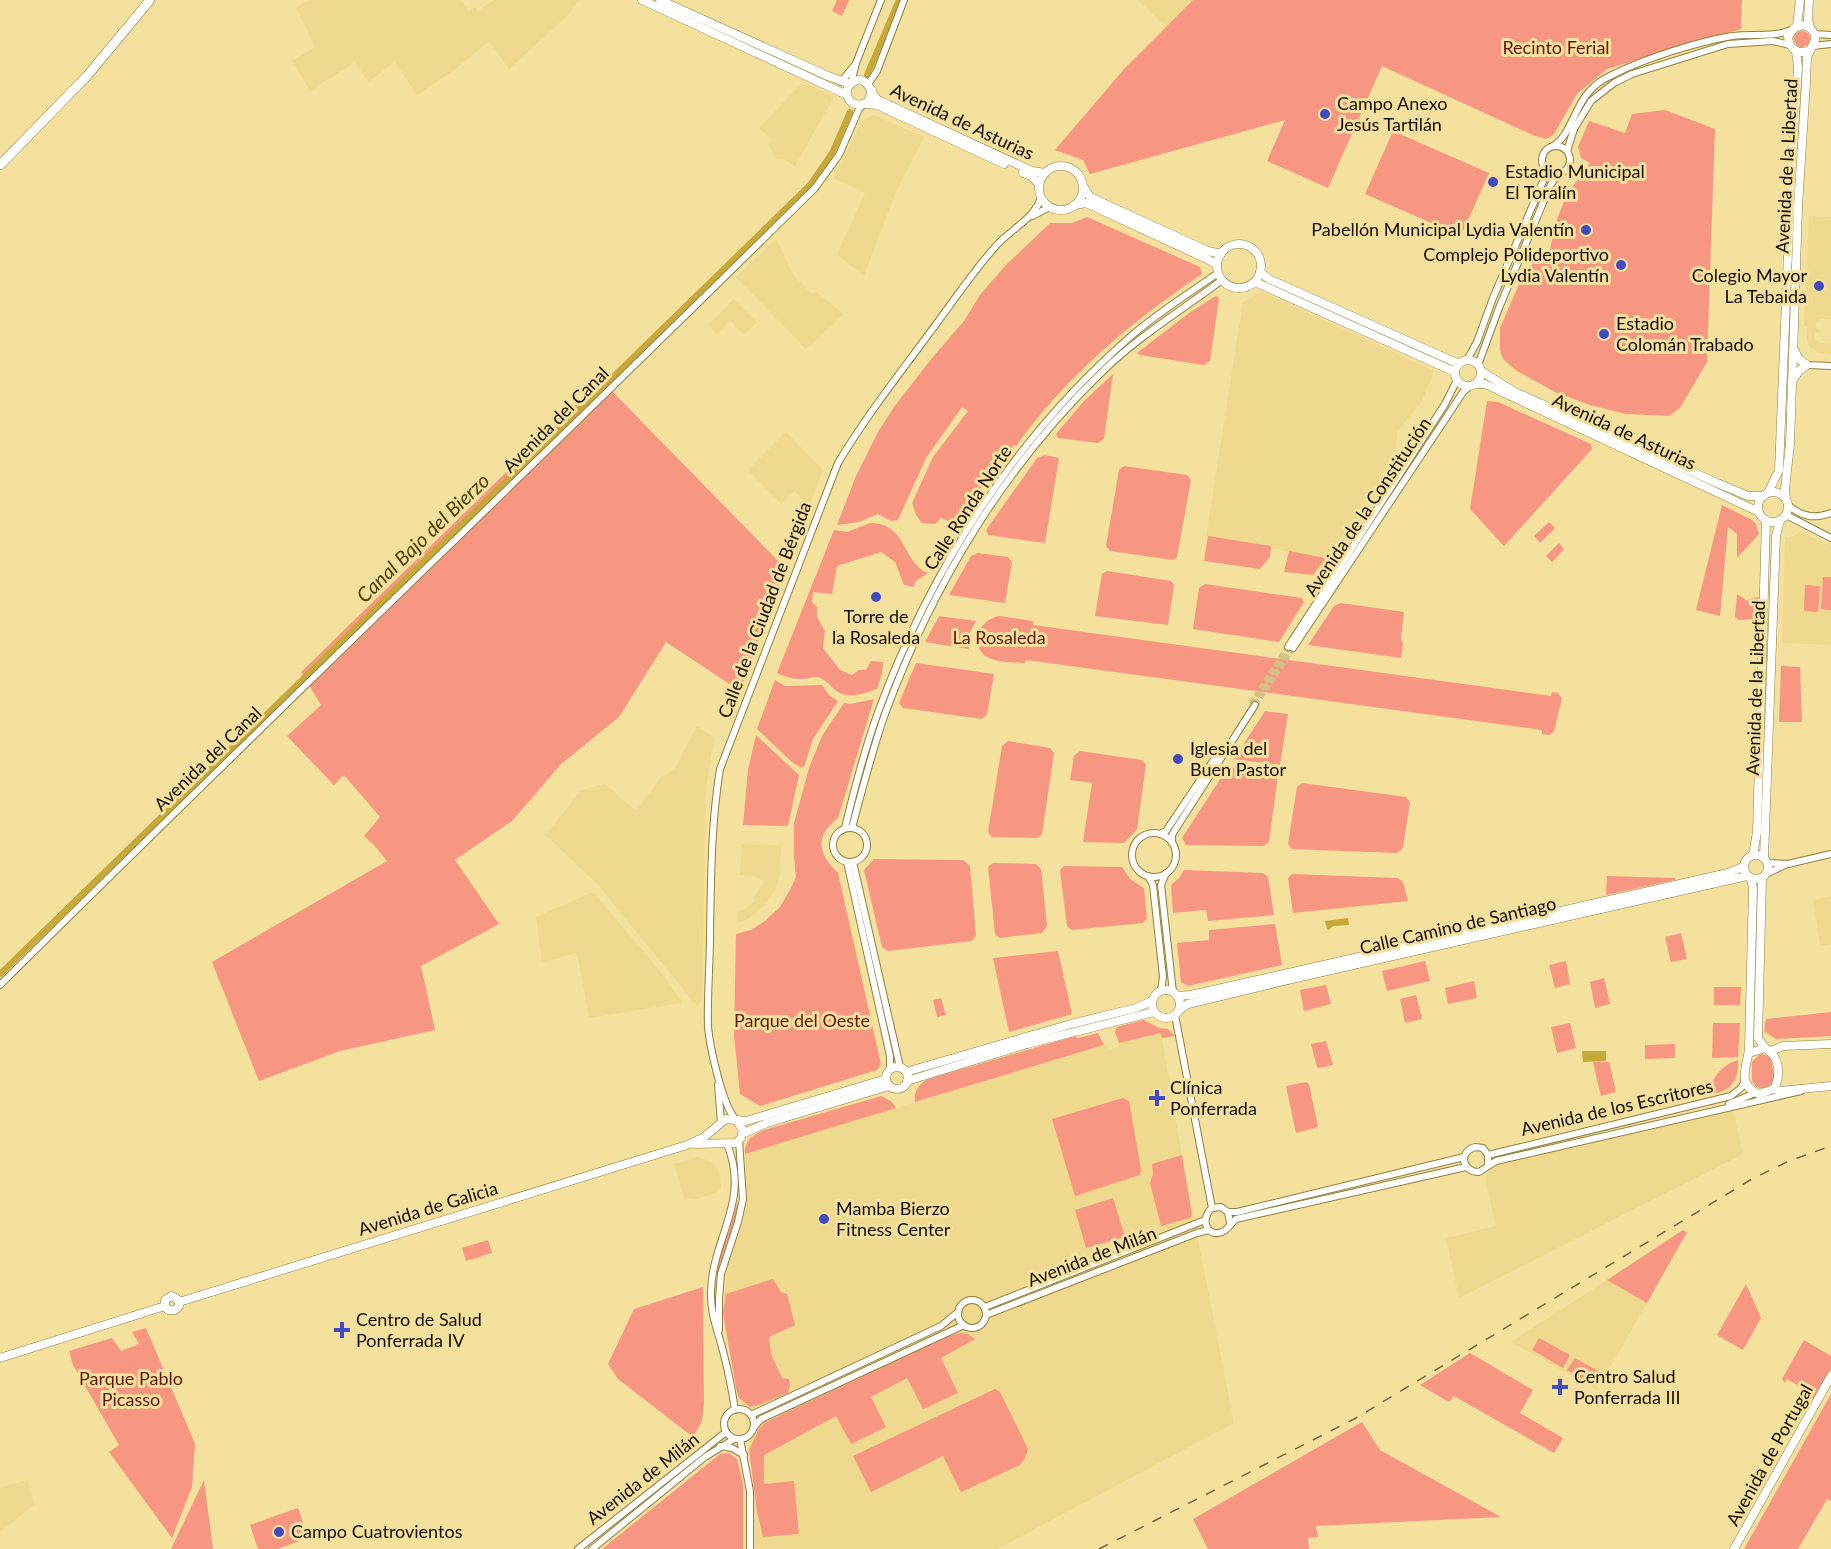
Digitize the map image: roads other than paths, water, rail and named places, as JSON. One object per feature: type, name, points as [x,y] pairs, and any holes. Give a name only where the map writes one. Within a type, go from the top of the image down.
[{"type":"highway","points":[[0,165],[87,76],[150,0]]},
{"type":"main road","points":[[642,0],[847,95],[849,100],[855,104],[865,104],[870,98],[868,85],[857,81],[851,84],[841,82],[660,0]]},
{"type":"main road","points":[[1800,0],[1794,28],[1788,37],[1793,48],[1801,52],[1812,48],[1813,31],[1808,20],[1809,0]]},
{"type":"main road","points":[[1794,28],[1804,25],[1813,31]]},
{"type":"main road","name":"Avenida de la Libertad","points":[[1766,494],[1779,470],[1797,67],[1793,48]]},
{"type":"main road","name":"Avenida de la Libertad","points":[[1787,502],[1798,207],[1807,57],[1812,48]]},
{"type":"main road","points":[[847,95],[851,84]]},
{"type":"main road","name":"Avenida de Asturias","points":[[868,85],[878,99],[891,106],[1032,171],[1045,173]]},
{"type":"main road","name":"Avenida de Asturias","points":[[865,104],[877,105],[1031,176],[1040,184]]},
{"type":"main road","points":[[1219,273],[1221,254],[1230,246],[1249,247],[1261,262],[1260,272],[1255,282],[1246,287],[1235,288],[1219,273],[1204,257],[1086,202],[1065,209],[1050,207],[1041,197],[1040,184],[1045,173],[1058,166],[1066,166],[1078,173],[1090,197],[1208,251],[1221,254]]},
{"type":"main road","points":[[1074,205],[1081,197],[1083,186]]},
{"type":"main road","points":[[1260,272],[1269,279],[1457,372],[1464,385],[1473,384],[1480,378],[1479,368],[1467,360],[1457,372]]},
{"type":"main road","points":[[1787,273],[1797,274]]},
{"type":"main road","points":[[1255,282],[1457,372]]},
{"type":"main road","points":[[1792,384],[1799,371],[1807,365],[1797,357],[1793,348]]},
{"type":"main road","name":"Avenida de Asturias","points":[[1479,368],[1514,391],[1717,483],[1748,496],[1766,494]]},
{"type":"main road","name":"Avenida de Asturias","points":[[1473,384],[1485,384],[1759,512]]},
{"type":"main road","points":[[1778,493],[1787,502],[1783,518],[1766,520],[1759,512],[1760,501],[1766,494],[1778,493]]},
{"type":"main road","name":"Avenida de la Libertad","points":[[1766,860],[1776,536],[1783,518]]},
{"type":"main road","name":"Avenida de la Libertad","points":[[1753,855],[1757,832],[1766,520]]},
{"type":"main road","points":[[1753,855],[1766,860],[1758,1038],[1777,1063],[1778,1082],[1774,1089],[1759,1094],[1755,1093],[1744,1080],[1744,1067],[1749,1053],[1753,892],[1749,877],[1743,867],[1746,859],[1753,855]]},
{"type":"main road","name":"Calle Camino de Santiago","points":[[1175,994],[1191,995],[1728,873],[1743,867]]},
{"type":"main road","points":[[1749,877],[1764,876]]},
{"type":"main road","name":"Calle Camino de Santiago","points":[[1177,1013],[1188,1004],[1296,978],[1749,877]]},
{"type":"main road","points":[[887,1082],[886,1073],[890,1069],[903,1069],[1136,1008],[1152,1001],[1161,991],[1175,994],[1180,1001],[1177,1013],[1169,1018],[1162,1018],[1154,1012],[1152,1001]]},
{"type":"main road","points":[[887,1082],[767,1123],[725,1144],[717,1136],[719,1123],[726,1119],[746,1121],[887,1082],[899,1088],[907,1081],[1050,1037],[1154,1012]]},
{"type":"main road","points":[[1749,1053],[1783,1046],[1831,1044]]},
{"type":"main road","points":[[903,1069],[907,1081]]},
{"type":"main road","name":"Avenida de los Escritores","points":[[1774,1089],[1780,1091],[1831,1086]]},
{"type":"main road","points":[[736,1120],[742,1127],[741,1137]]},
{"type":"main road","name":"Avenida de Galicia","points":[[0,1358],[165,1306],[165,1300],[171,1296],[179,1302],[687,1145],[704,1137],[719,1123]]},
{"type":"main road","name":"Avenida de Galicia","points":[[687,1145],[725,1144]]},
{"type":"main road","name":"Avenida de Portugal","points":[[1734,1549],[1831,1376]]},
{"type":"street","points":[[851,84],[856,63],[881,0]]},
{"type":"street","points":[[856,63],[856,72],[868,85],[878,71],[904,0]]},
{"type":"street","points":[[1553,146],[1567,151],[1570,160],[1570,165],[1563,173],[1557,175],[1546,172],[1541,162],[1542,154],[1546,149],[1563,139],[1588,92],[1611,75],[1640,62],[1725,37],[1747,34],[1782,34],[1794,28]]},
{"type":"street","points":[[1813,31],[1831,35]]},
{"type":"street","points":[[1567,151],[1575,129],[1591,101],[1623,78],[1728,44],[1773,41],[1793,48]]},
{"type":"street","points":[[1812,48],[1831,44]]},
{"type":"street","points":[[841,82],[856,63]]},
{"type":"street","points":[[855,104],[857,114]]},
{"type":"street","name":"Avenida del Canal","points":[[0,985],[170,816],[815,188],[839,155],[857,114],[865,104]]},
{"type":"street","points":[[1467,360],[1477,342],[1546,172]]},
{"type":"street","points":[[1479,368],[1511,279],[1550,186],[1557,175]]},
{"type":"street","name":"Calle de la Ciudad de Bérgida","points":[[736,1120],[726,1105],[708,1029],[714,807],[723,759],[838,463],[884,396],[988,255],[1038,206],[1041,197]]},
{"type":"street","name":"Calle de la Ciudad de Bérgida","points":[[1023,221],[1050,207]]},
{"type":"street","name":"Calle Ronda Norte","points":[[848,828],[870,735],[900,658],[942,575],[997,484],[1057,409],[1101,364],[1157,316],[1219,273]]},
{"type":"street","points":[[1807,365],[1831,366]]},
{"type":"street","name":"Avenida de la Constitución","points":[[1457,372],[1450,396],[1291,648],[1443,421],[1463,392],[1473,384]]},
{"type":"street","points":[[1787,502],[1798,512],[1812,518],[1831,513]]},
{"type":"street","points":[[1783,518],[1831,538]]},
{"type":"street","points":[[1161,991],[1163,976],[1153,885],[1148,876],[1137,868],[1133,860],[1134,846],[1146,835],[1166,831],[1253,705],[1172,835],[1176,856],[1161,885],[1175,994]]},
{"type":"street","points":[[848,828],[863,833],[867,844],[863,856],[850,862],[837,856],[833,846],[836,835],[848,828]]},
{"type":"street","points":[[1160,834],[1172,843]]},
{"type":"street","points":[[1764,876],[1788,864],[1831,854]]},
{"type":"street","points":[[1766,860],[1788,864]]},
{"type":"street","points":[[850,862],[890,1056],[890,1069]]},
{"type":"street","points":[[850,862],[903,1069]]},
{"type":"street","points":[[1148,876],[1159,876],[1166,873]]},
{"type":"street","points":[[1177,1013],[1212,1208]]},
{"type":"street","name":"Calle de la Ciudad de Bérgida","points":[[717,1072],[719,1123]]},
{"type":"street","name":"Avenida de los Escritores","points":[[1488,1155],[1731,1096],[1742,1087],[1744,1080]]},
{"type":"street","name":"Avenida de los Escritores","points":[[1488,1165],[1496,1161],[1714,1110],[1782,1097],[1811,1088]]},
{"type":"street","name":"Avenida de los Escritores","points":[[1714,1110],[1755,1093]]},
{"type":"street","points":[[719,1334],[722,1274],[743,1199],[741,1137]]},
{"type":"street","points":[[725,1144],[734,1159],[735,1198],[717,1257],[711,1292],[713,1315],[735,1410]]},
{"type":"street","points":[[1475,1146],[1483,1148],[1488,1155],[1488,1165],[1479,1172],[1466,1167],[1236,1219],[1222,1232],[1209,1230],[1204,1220],[1212,1208],[1221,1207],[1228,1212],[1237,1212],[1464,1157],[1470,1148],[1475,1146]]},
{"type":"street","points":[[1464,1157],[1466,1167]]},
{"type":"street","points":[[1228,1212],[1230,1223]]},
{"type":"street","name":"Avenida de Milán","points":[[985,1307],[1204,1220]]},
{"type":"street","name":"Avenida de Milán","points":[[986,1316],[1209,1230]]},
{"type":"street","points":[[751,1415],[941,1326],[958,1312],[964,1302],[971,1299],[979,1301],[985,1307],[986,1316],[980,1326],[971,1328],[959,1319],[958,1312]]},
{"type":"street","points":[[737,1439],[748,1437],[761,1419],[964,1325]]},
{"type":"street","points":[[750,1549],[750,1491],[744,1455],[737,1439],[726,1432],[724,1426],[726,1417],[735,1410],[746,1411],[751,1415],[754,1427]]},
{"type":"street","name":"Avenida de Milán","points":[[578,1549],[726,1432]]},
{"type":"street","name":"Avenida de Milán","points":[[592,1549],[720,1446],[737,1439]]},
{"type":"street","points":[[720,1446],[732,1448],[744,1455]]},
{"type":"waterway","name":"Canal Bajo del Bierzo","points":[[867,75],[899,0]]},
{"type":"waterway","name":"Canal Bajo del Bierzo","points":[[0,974],[810,185],[832,153],[850,112]]},
{"type":"tunnel","points":[[1251,704],[1288,647]]},
{"type":"tunnel","points":[[1255,705],[1293,648]]},
{"type":"railway","points":[[1099,1549],[1356,1418],[1752,1179],[1789,1161],[1831,1146]]},
{"type":"place","name":"Campo Anexo Jesús Tartilán","points":[[1325,114]]},
{"type":"place","name":"Estadio Municipal El Toralín","points":[[1493,182]]},
{"type":"place","name":"Pabellón Municipal Lydia Valentín","points":[[1586,230]]},
{"type":"place","name":"Complejo Polideportivo Lydia Valentín","points":[[1621,265]]},
{"type":"place","name":"Colegio Mayor La Tebaida","points":[[1819,286]]},
{"type":"place","name":"Estadio Colomán Trabado","points":[[1604,334]]},
{"type":"place","name":"Torre de la Rosaleda","points":[[876,597]]},
{"type":"place","name":"Iglesia del Buen Pastor","points":[[1178,759]]},
{"type":"place","name":"Clínica Ponferrada","points":[[1157,1098]]},
{"type":"place","name":"Mamba Bierzo Fitness Center","points":[[824,1219]]},
{"type":"place","name":"Centro de Salud Ponferrada IV","points":[[342,1330]]},
{"type":"place","name":"Centro Salud Ponferrada III","points":[[1560,1387]]},
{"type":"place","name":"Campo Cuatrovientos","points":[[279,1532]]},
{"type":"park label","name":"Recinto Ferial","points":[[1556,48]]},
{"type":"park label","name":"La Rosaleda","points":[[999,638]]},
{"type":"park label","name":"Parque del Oeste","points":[[802,1021]]},
{"type":"park label","name":"Parque Pablo Picasso","points":[[131,1389]]}]
